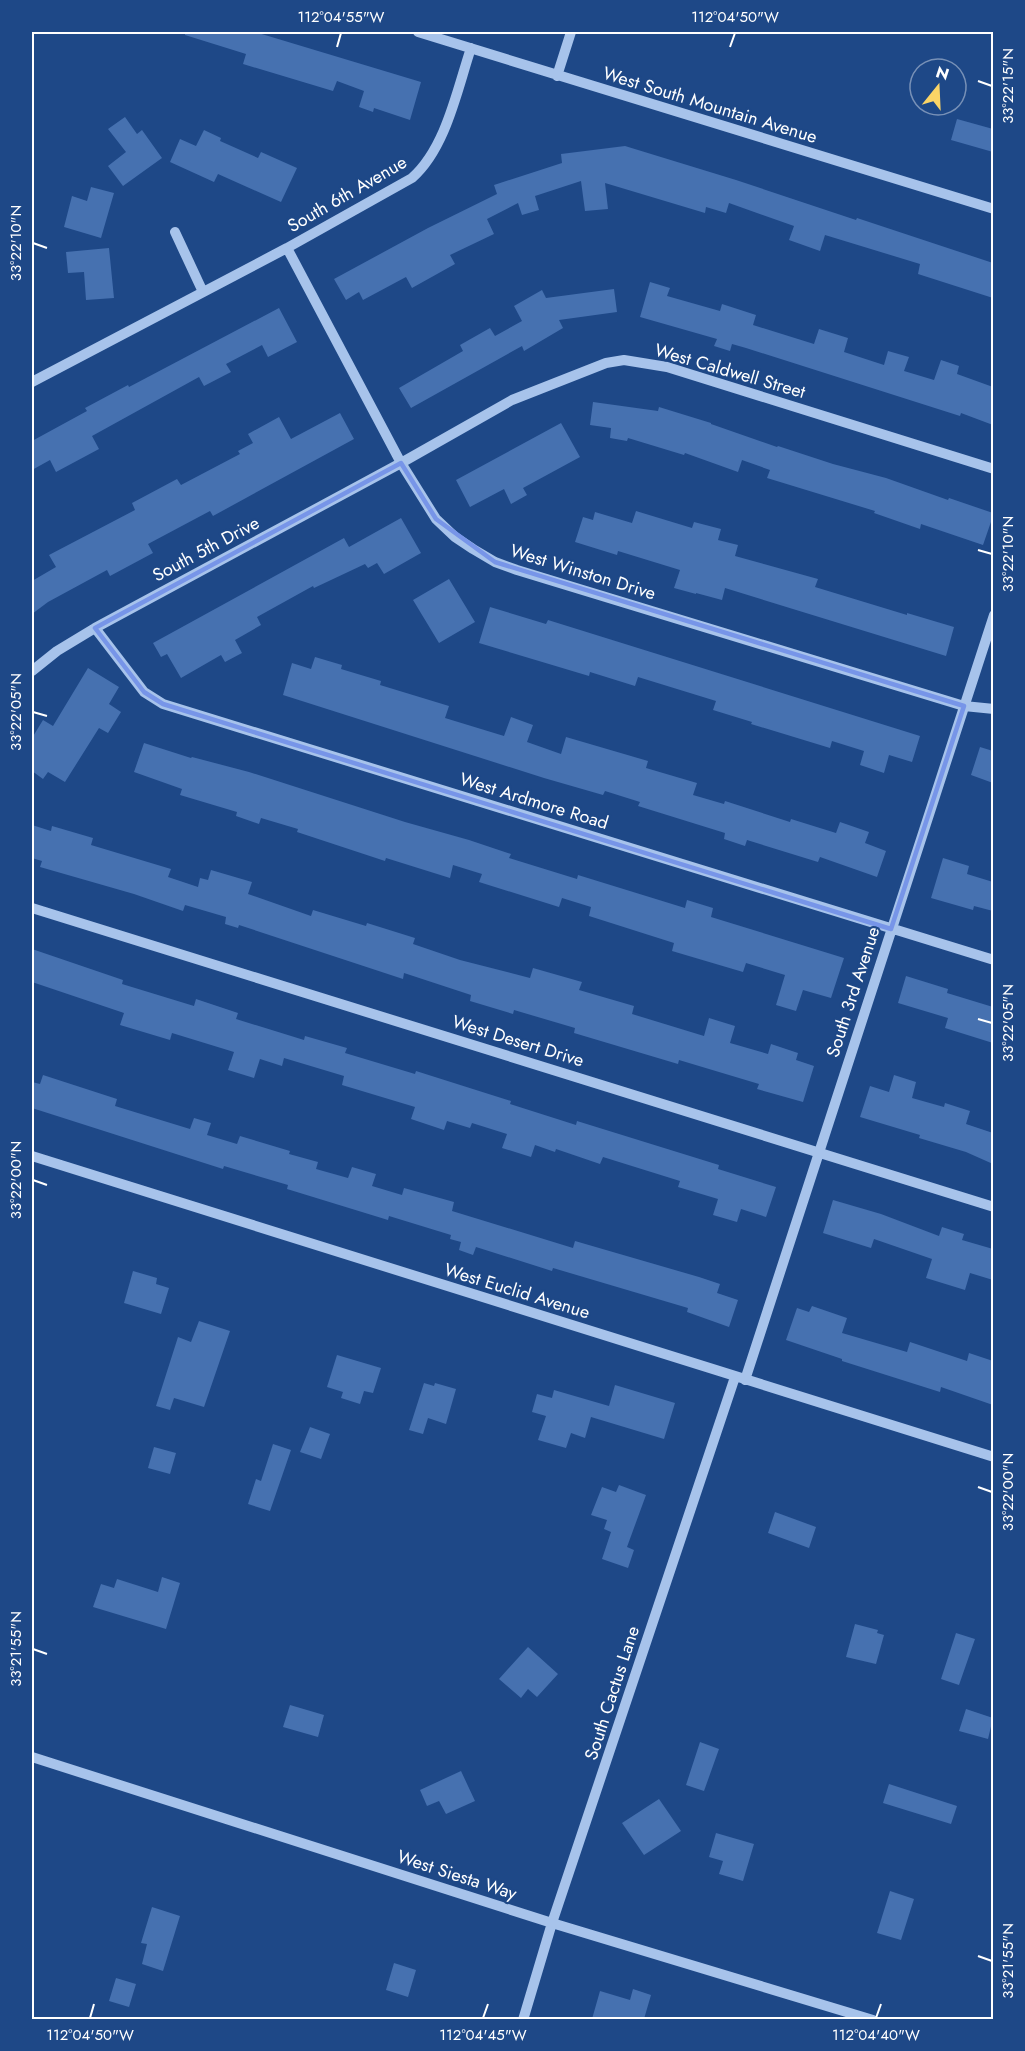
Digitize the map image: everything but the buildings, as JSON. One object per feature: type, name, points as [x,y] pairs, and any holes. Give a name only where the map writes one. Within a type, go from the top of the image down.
[{"type":"street","name":"West South Mountain Avenue","points":[[418,32],[993,209]]},
{"type":"street","points":[[557,76],[571,32]]},
{"type":"street","name":"South 6th Avenue","points":[[32,382],[287,248],[389,192],[420,171],[440,141],[471,48]]},
{"type":"street","points":[[175,232],[203,292]]},
{"type":"street","name":"West Winston Drive","points":[[287,248],[401,463],[436,519],[455,537],[495,561],[517,570],[964,705],[993,709]]},
{"type":"street","name":"West Caldwell Street","points":[[401,463],[512,400],[606,363],[624,360],[667,367],[993,469]]},
{"type":"street","name":"South 5th Drive","points":[[32,671],[57,651],[95,628],[401,463]]},
{"type":"street","name":"South 3rd Avenue","points":[[740,1378],[819,1152],[993,615]]},
{"type":"street","name":"West Ardmore Road","points":[[95,628],[144,692],[164,704],[993,960]]},
{"type":"street","name":"West Desert Drive","points":[[32,908],[993,1207]]},
{"type":"street","name":"West Euclid Avenue","points":[[32,1156],[993,1457]]},
{"type":"street","name":"South Cactus Lane","points":[[523,2019],[552,1923],[740,1378]]},
{"type":"street","name":"West Siesta Way","points":[[32,1757],[552,1923],[873,2019]]},
{"type":"highlighted area","points":[[401,463],[436,519],[495,562],[964,706],[891,929],[163,704],[144,692],[95,628]]}]
